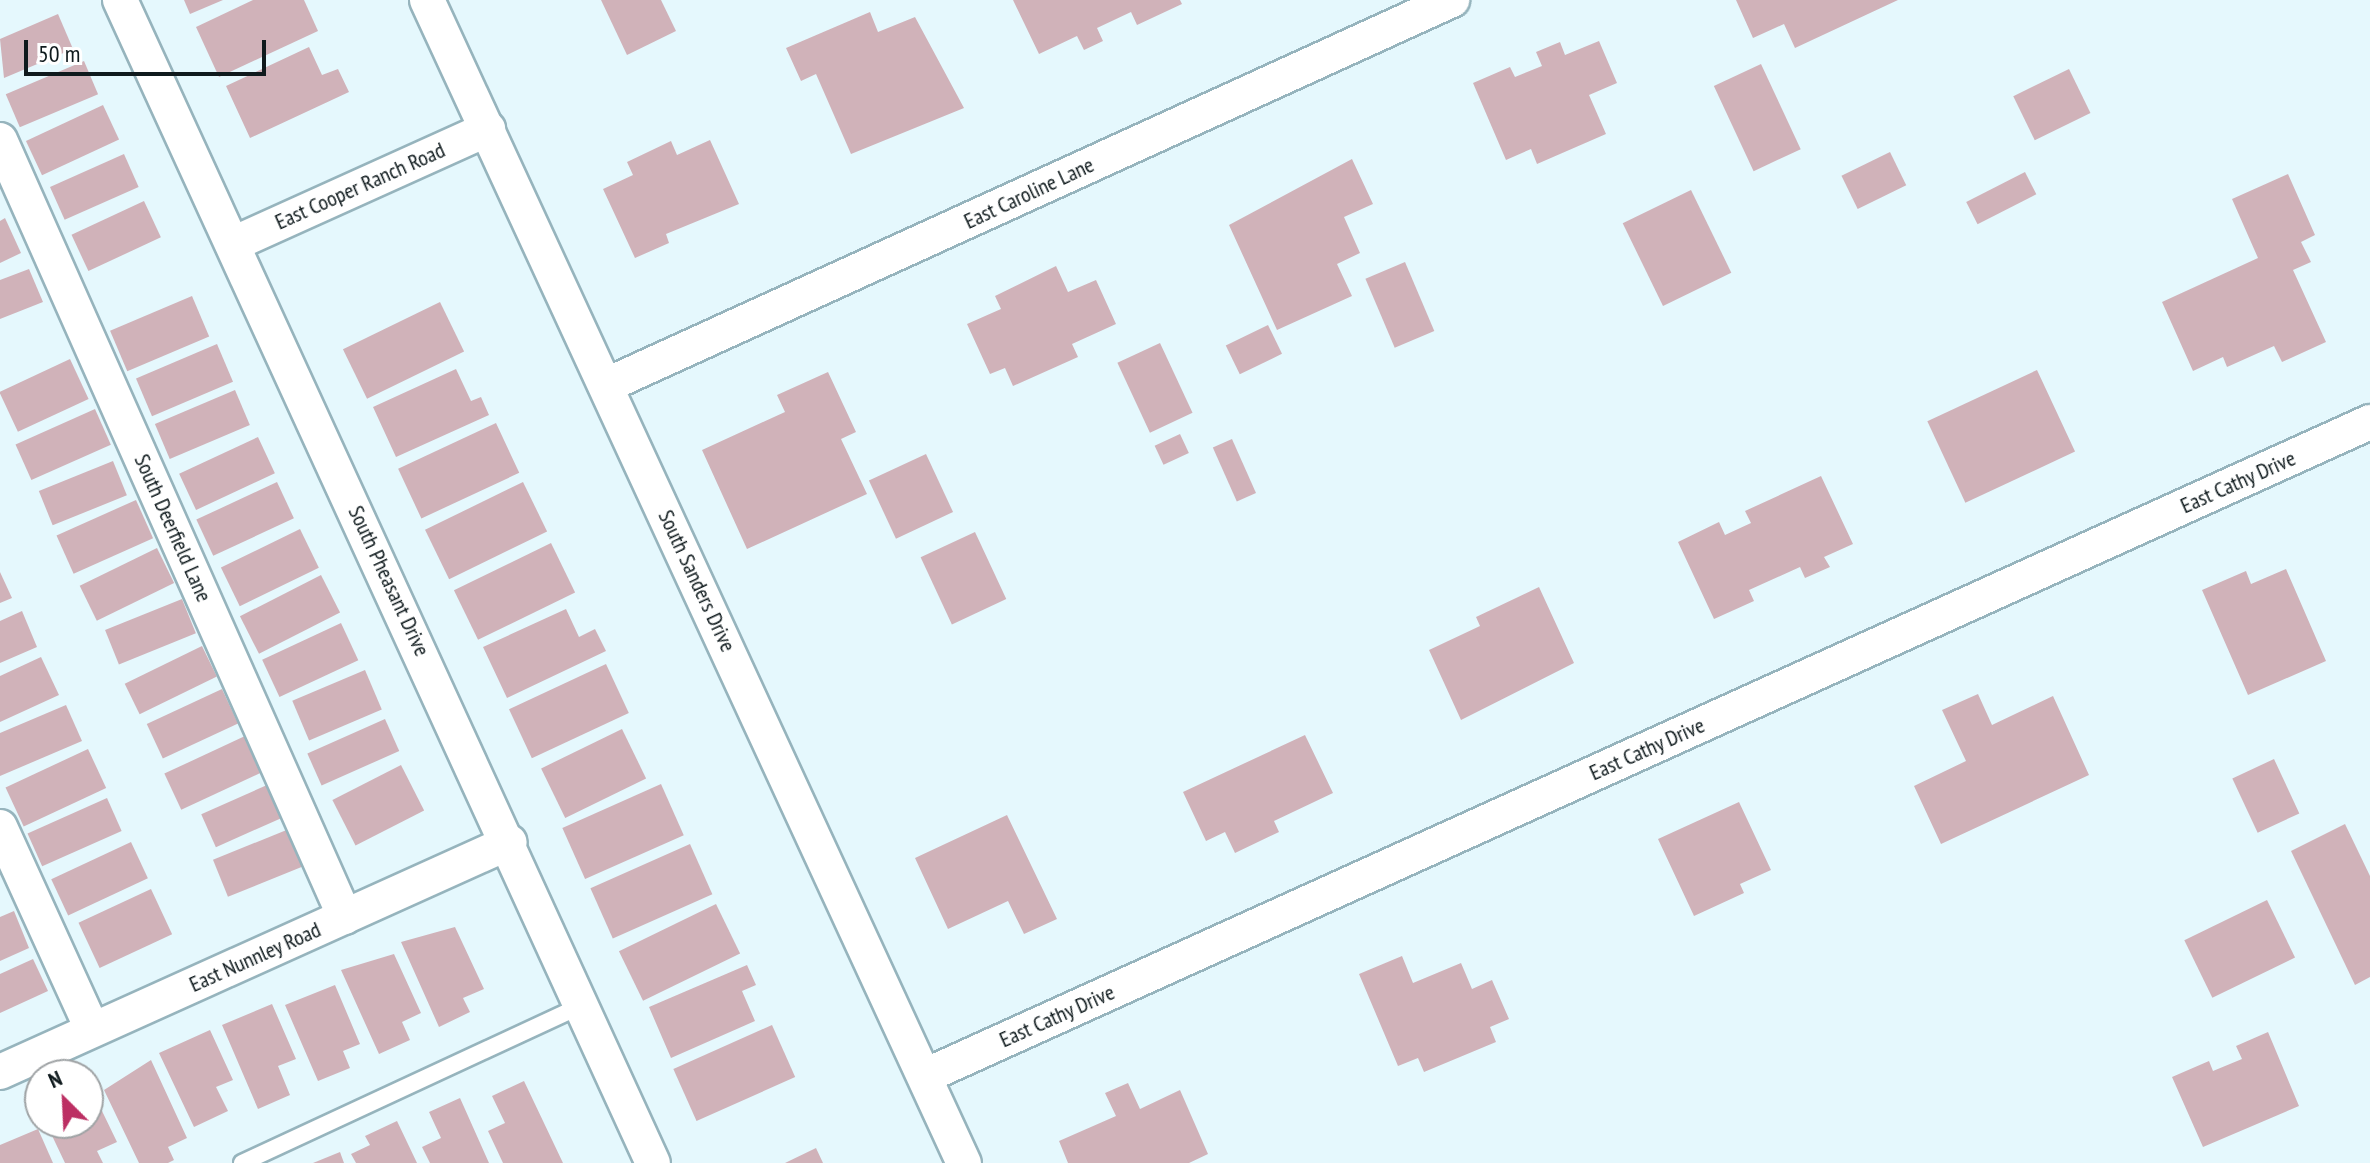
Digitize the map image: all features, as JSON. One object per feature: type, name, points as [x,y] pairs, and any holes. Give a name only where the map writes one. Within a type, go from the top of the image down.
[{"type":"street","name":"South Pheasant Drive","points":[[120,0],[585,1005],[653,1163]]},
{"type":"street","name":"South Sanders Drive","points":[[427,0],[964,1163]]},
{"type":"street","name":"East Caroline Lane","points":[[607,385],[1452,0]]},
{"type":"street","name":"East Cooper Ranch Road","points":[[233,244],[488,129]]},
{"type":"street","name":"South Deerfield Lane","points":[[0,140],[345,917]]},
{"type":"street","name":"East Cathy Drive","points":[[925,1076],[2370,422]]},
{"type":"street","points":[[0,827],[92,1029]]},
{"type":"street","name":"East Nunnley Road","points":[[0,1072],[510,842]]},
{"type":"lane","points":[[242,1163],[585,1005]]},
{"type":"building","points":[[184,0],[223,0],[190,14]]},
{"type":"building","points":[[253,0],[304,0],[318,31],[219,77],[196,27]]},
{"type":"building","points":[[601,0],[661,0],[676,31],[627,55]]},
{"type":"building","points":[[1013,0],[1180,0],[1182,4],[1137,25],[1131,12],[1097,28],[1103,41],[1084,50],[1077,36],[1039,54]]},
{"type":"building","points":[[1736,0],[1898,0],[1795,48],[1784,24],[1753,38]]},
{"type":"building","points":[[870,12],[878,32],[915,17],[964,108],[851,154],[816,74],[801,81],[786,48]]},
{"type":"building","points":[[58,14],[73,49],[4,78],[0,39]]},
{"type":"building","points":[[1599,41],[1617,83],[1589,95],[1606,134],[1537,164],[1531,149],[1506,160],[1473,83],[1510,67],[1515,77],[1542,66],[1536,52],[1560,42],[1565,55]]},
{"type":"building","points":[[309,47],[322,75],[338,69],[349,92],[250,138],[226,86]]},
{"type":"building","points":[[84,61],[98,94],[20,127],[6,94]]},
{"type":"building","points":[[1761,64],[1801,149],[1754,171],[1714,86]]},
{"type":"building","points":[[2069,69],[2090,113],[2035,140],[2013,96]]},
{"type":"building","points":[[103,105],[119,139],[42,175],[26,141]]},
{"type":"building","points":[[710,140],[739,204],[666,234],[669,243],[635,258],[603,189],[633,175],[627,162],[671,141],[677,155]]},
{"type":"building","points":[[1890,152],[1906,185],[1858,209],[1841,176]]},
{"type":"building","points":[[124,154],[139,187],[65,220],[50,187]]},
{"type":"building","points":[[1352,159],[1373,204],[1344,217],[1360,253],[1337,264],[1352,296],[1277,330],[1229,225]]},
{"type":"building","points":[[2025,172],[2036,194],[1978,224],[1966,202]]},
{"type":"building","points":[[2288,174],[2315,235],[2301,242],[2311,262],[2293,270],[2326,342],[2282,362],[2274,346],[2227,367],[2223,357],[2193,371],[2162,302],[2258,258],[2232,199]]},
{"type":"building","points":[[1691,190],[1731,273],[1663,306],[1623,223]]},
{"type":"building","points":[[144,201],[161,237],[88,271],[71,235]]},
{"type":"building","points":[[5,218],[21,253],[0,263],[0,221]]},
{"type":"building","points":[[1405,262],[1434,331],[1395,348],[1365,279]]},
{"type":"building","points":[[1056,266],[1068,292],[1096,280],[1116,324],[1072,344],[1078,357],[1013,386],[1005,368],[990,374],[967,324],[1001,309],[995,296]]},
{"type":"building","points":[[29,269],[43,302],[0,319],[0,280]]},
{"type":"building","points":[[192,296],[209,337],[127,371],[110,331]]},
{"type":"building","points":[[440,302],[464,351],[367,399],[343,349]]},
{"type":"building","points":[[1268,325],[1282,354],[1240,374],[1226,346]]},
{"type":"building","points":[[1160,343],[1193,413],[1150,433],[1117,363]]},
{"type":"building","points":[[217,344],[233,382],[152,416],[136,378]]},
{"type":"building","points":[[70,359],[89,399],[18,432],[0,392]]},
{"type":"building","points":[[456,369],[471,401],[481,397],[489,415],[396,457],[373,407]]},
{"type":"building","points":[[2037,370],[2075,452],[1965,503],[1927,421]]},
{"type":"building","points":[[828,372],[856,432],[841,439],[867,494],[747,549],[702,450],[785,412],[777,395]]},
{"type":"building","points":[[235,390],[250,425],[170,459],[155,424]]},
{"type":"building","points":[[95,409],[111,445],[31,480],[16,444]]},
{"type":"building","points":[[496,423],[519,473],[421,518],[398,469]]},
{"type":"building","points":[[1180,434],[1189,453],[1163,465],[1155,446]]},
{"type":"building","points":[[258,437],[275,473],[196,510],[179,474]]},
{"type":"building","points":[[1232,439],[1256,493],[1237,501],[1213,448]]},
{"type":"building","points":[[926,454],[953,512],[896,539],[869,481]]},
{"type":"building","points":[[113,461],[127,495],[53,525],[39,491]]},
{"type":"building","points":[[1821,476],[1853,544],[1824,557],[1830,567],[1805,578],[1800,567],[1749,590],[1754,601],[1714,619],[1678,542],[1719,522],[1725,535],[1751,523],[1745,511]]},
{"type":"building","points":[[277,482],[294,518],[213,556],[196,520]]},
{"type":"building","points":[[523,482],[547,531],[449,579],[425,530]]},
{"type":"building","points":[[136,500],[153,538],[74,574],[57,535]]},
{"type":"building","points":[[300,529],[319,568],[240,606],[221,568]]},
{"type":"building","points":[[975,532],[1006,599],[952,624],[921,557]]},
{"type":"building","points":[[551,543],[575,592],[478,640],[454,590]]},
{"type":"building","points":[[157,548],[174,583],[97,621],[80,586]]},
{"type":"building","points":[[2286,569],[2326,661],[2248,695],[2202,590],[2246,571],[2251,584]]},
{"type":"building","points":[[0,572],[12,598],[0,603]]},
{"type":"building","points":[[321,575],[340,612],[259,654],[240,616]]},
{"type":"building","points":[[1539,587],[1574,663],[1461,720],[1429,650],[1480,626],[1476,617]]},
{"type":"building","points":[[182,599],[196,633],[119,664],[105,630]]},
{"type":"building","points":[[566,609],[579,637],[595,629],[606,651],[507,698],[483,647]]},
{"type":"building","points":[[22,611],[37,647],[0,663],[0,621]]},
{"type":"building","points":[[341,623],[358,660],[279,697],[262,660]]},
{"type":"building","points":[[202,646],[217,677],[140,714],[125,684]]},
{"type":"building","points":[[41,657],[59,695],[0,722],[0,676]]},
{"type":"building","points":[[606,664],[629,713],[532,758],[509,709]]},
{"type":"building","points":[[365,670],[382,710],[309,740],[292,701]]},
{"type":"building","points":[[222,689],[238,723],[163,759],[147,724]]},
{"type":"building","points":[[1978,694],[1992,725],[2053,696],[2089,775],[1941,844],[1914,786],[1966,761],[1942,710]]},
{"type":"building","points":[[66,705],[82,741],[0,776],[0,733]]},
{"type":"building","points":[[385,719],[399,751],[322,786],[307,754]]},
{"type":"building","points":[[622,729],[646,778],[565,818],[541,768]]},
{"type":"building","points":[[1305,735],[1333,793],[1274,821],[1279,832],[1235,853],[1225,832],[1206,841],[1183,792]]},
{"type":"building","points":[[245,736],[262,772],[181,810],[164,774]]},
{"type":"building","points":[[88,749],[106,788],[24,826],[6,787]]},
{"type":"building","points":[[2274,759],[2299,813],[2258,833],[2232,778]]},
{"type":"building","points":[[401,765],[424,810],[356,845],[332,800]]},
{"type":"building","points":[[661,784],[684,835],[585,879],[562,828]]},
{"type":"building","points":[[267,785],[282,818],[216,847],[201,814]]},
{"type":"building","points":[[107,798],[122,831],[42,866],[28,833]]},
{"type":"building","points":[[1739,802],[1771,870],[1740,884],[1744,893],[1694,916],[1658,839]]},
{"type":"building","points":[[1007,815],[1057,919],[1024,934],[1008,901],[948,929],[915,858]]},
{"type":"building","points":[[2345,824],[2370,876],[2370,977],[2355,985],[2291,851]]},
{"type":"building","points":[[289,829],[304,866],[228,897],[213,860]]},
{"type":"building","points":[[131,842],[148,878],[68,915],[51,879]]},
{"type":"building","points":[[690,844],[712,894],[613,939],[590,888]]},
{"type":"building","points":[[151,889],[172,934],[100,968],[78,923]]},
{"type":"building","points":[[2267,900],[2295,958],[2212,998],[2184,940]]},
{"type":"building","points":[[716,904],[740,953],[643,1001],[619,951]]},
{"type":"building","points":[[14,911],[29,948],[0,961],[0,917]]},
{"type":"building","points":[[455,927],[484,989],[463,998],[470,1012],[439,1027],[401,942]]},
{"type":"building","points":[[394,954],[421,1013],[402,1022],[410,1040],[379,1054],[341,970]]},
{"type":"building","points":[[1402,956],[1413,983],[1461,963],[1472,989],[1492,980],[1509,1019],[1490,1027],[1496,1042],[1424,1072],[1418,1058],[1398,1066],[1359,974]]},
{"type":"building","points":[[33,959],[48,991],[0,1013],[0,974]]},
{"type":"building","points":[[747,965],[756,985],[742,991],[755,1021],[671,1058],[649,1007]]},
{"type":"building","points":[[335,985],[360,1044],[343,1051],[350,1068],[318,1081],[285,1005]]},
{"type":"building","points":[[272,1004],[296,1059],[278,1066],[290,1095],[258,1109],[222,1025]]},
{"type":"building","points":[[772,1025],[795,1077],[697,1121],[673,1069]]},
{"type":"building","points":[[210,1030],[233,1080],[216,1087],[228,1111],[194,1127],[159,1053]]},
{"type":"building","points":[[2268,1032],[2299,1106],[2203,1147],[2172,1077],[2209,1061],[2213,1071],[2242,1059],[2236,1046]]},
{"type":"building","points":[[151,1060],[187,1138],[168,1147],[174,1160],[168,1163],[139,1163],[104,1090]]},
{"type":"building","points":[[524,1081],[563,1163],[503,1163],[488,1131],[505,1123],[492,1096]]},
{"type":"building","points":[[1128,1083],[1140,1109],[1180,1090],[1208,1154],[1189,1163],[1068,1163],[1059,1141],[1116,1116],[1105,1093]]},
{"type":"building","points":[[460,1098],[489,1163],[430,1163],[422,1147],[441,1138],[429,1112]]},
{"type":"building","points":[[104,1115],[117,1142],[97,1151],[103,1163],[65,1163],[54,1139],[104,1139]]},
{"type":"building","points":[[397,1121],[417,1163],[356,1163],[351,1154],[370,1145],[365,1136]]},
{"type":"building","points":[[24,1135],[24,1139],[42,1139],[53,1163],[0,1163],[0,1145]]},
{"type":"building","points":[[816,1148],[823,1163],[785,1163]]},
{"type":"building","points":[[340,1152],[344,1163],[313,1163]]}]
